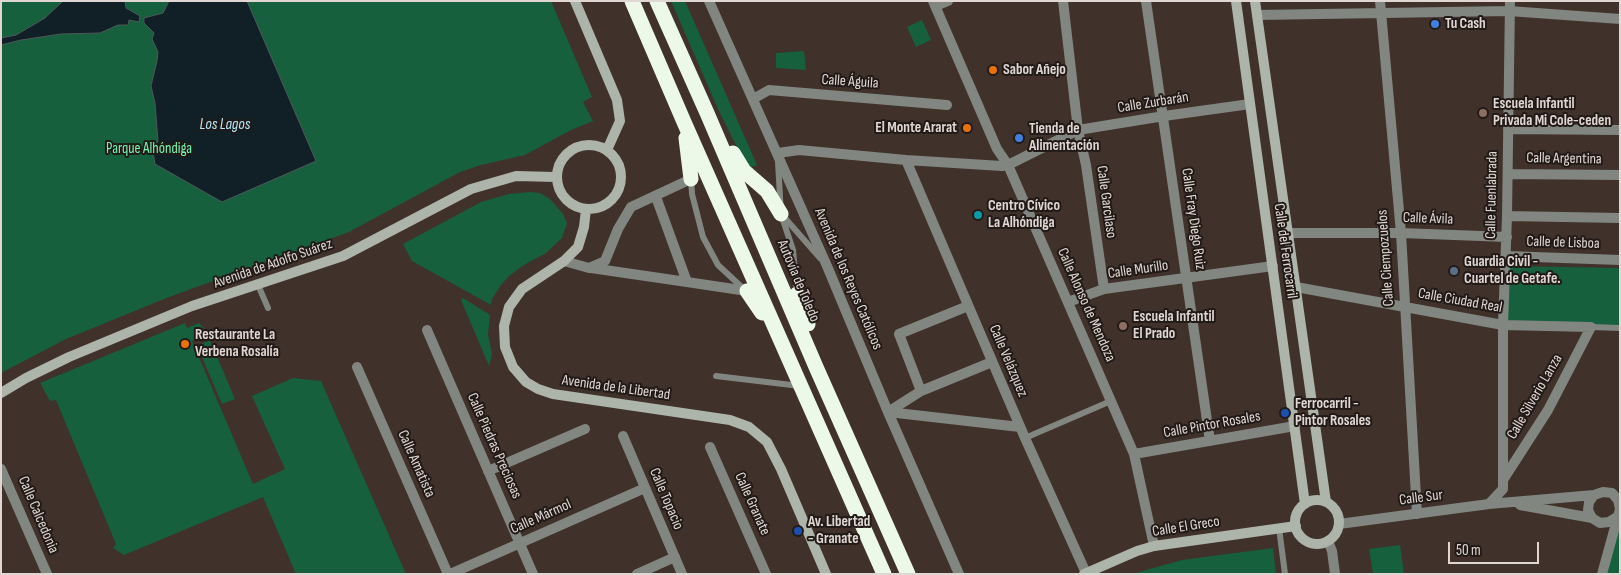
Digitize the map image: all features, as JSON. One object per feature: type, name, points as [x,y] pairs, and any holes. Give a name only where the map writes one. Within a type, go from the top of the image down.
[{"type":"highway","points":[[632,1],[884,574]]},
{"type":"highway","name":"Autovía de Toledo","points":[[657,1],[908,574]]},
{"type":"highway","points":[[708,114],[744,171],[766,191],[781,214]]},
{"type":"highway","points":[[684,122],[691,179]]},
{"type":"highway","points":[[747,292],[784,346]]},
{"type":"highway","points":[[797,294],[811,336],[816,367]]},
{"type":"street","points":[[575,1],[617,100],[620,121],[607,150]]},
{"type":"street","name":"Avenida de los Reyes Católicos","points":[[709,1],[827,266],[958,573]]},
{"type":"street","points":[[934,4],[948,1]]},
{"type":"street","name":"Calle Garcilaso","points":[[1063,1],[1078,130],[1086,165],[1104,289]]},
{"type":"street","name":"Calle Fray Diego Ruiz","points":[[1146,1],[1210,440]]},
{"type":"street","name":"Calle del Ferrocarril","points":[[1236,1],[1295,426],[1304,504]]},
{"type":"street","name":"Calle del Ferrocarril","points":[[1255,1],[1326,502]]},
{"type":"street","name":"Calle Ciempozuelos","points":[[1380,1],[1400,233],[1417,514]]},
{"type":"street","name":"Calle Alonso de Mendoza","points":[[934,4],[997,149],[1008,165],[1134,454],[1154,546]]},
{"type":"street","points":[[1257,15],[1381,13],[1510,6],[1620,19]]},
{"type":"street","name":"Calle Fuenlabrada","points":[[1489,504],[1502,489],[1503,480],[1503,324],[1508,216],[1510,6]]},
{"type":"street","name":"Calle Águila","points":[[753,99],[769,90],[947,105]]},
{"type":"street","name":"Calle Zurbarán","points":[[1008,165],[1078,130],[1250,104]]},
{"type":"street","points":[[1508,129],[1620,130]]},
{"type":"street","points":[[583,145],[594,145],[607,150],[616,159],[620,171],[621,181],[618,191],[605,205],[596,208],[586,209],[572,205],[566,200],[558,186],[556,177],[559,163],[564,155],[573,148],[583,145]]},
{"type":"street","points":[[778,154],[799,150],[906,160],[1008,165]]},
{"type":"street","name":"Calle Velázquez","points":[[906,160],[1020,427],[1085,573]]},
{"type":"street","name":"Calle Argentina","points":[[1508,174],[1620,176]]},
{"type":"street","name":"Avenida de Adolfo Suárez","points":[[1,393],[68,357],[192,306],[344,256],[471,189],[516,176],[556,177]]},
{"type":"street","points":[[589,268],[605,261],[618,229],[632,207],[691,179]]},
{"type":"street","points":[[656,197],[687,282]]},
{"type":"street","name":"Avenida de la Libertad","points":[[586,209],[584,227],[578,247],[564,260],[522,289],[509,307],[504,326],[505,347],[513,367],[526,382],[538,389],[554,394],[730,420],[749,428],[767,442],[781,469],[826,574]]},
{"type":"street","points":[[1508,216],[1620,218]]},
{"type":"street","name":"Calle Ávila","points":[[1288,233],[1400,233],[1507,237]]},
{"type":"street","name":"Calle de Lisboa","points":[[1506,256],[1620,260]]},
{"type":"street","points":[[564,260],[589,268],[747,292]]},
{"type":"street","name":"Calle Murillo","points":[[1068,302],[1104,289],[1272,266]]},
{"type":"street","name":"Calle Ciudad Real","points":[[1296,287],[1503,324],[1591,328]]},
{"type":"street","points":[[921,391],[898,334],[968,306]]},
{"type":"street","name":"Calle Silverio Lanza","points":[[1503,480],[1548,410],[1591,328]]},
{"type":"street","name":"Calle Piedras Preciosas","points":[[427,330],[533,574]]},
{"type":"street","points":[[888,412],[921,391],[992,362]]},
{"type":"street","name":"Calle Amatista","points":[[357,367],[449,574]]},
{"type":"street","points":[[888,412],[1020,427]]},
{"type":"street","name":"Calle Pintor Rosales","points":[[1134,454],[1295,426]]},
{"type":"street","points":[[488,471],[584,429]]},
{"type":"street","name":"Calle Topacio","points":[[623,436],[682,574]]},
{"type":"street","name":"Calle Granate","points":[[710,447],[766,574]]},
{"type":"street","name":"Calle Calcedonia","points":[[1,469],[47,574]]},
{"type":"street","name":"Calle Mármol","points":[[449,574],[645,488]]},
{"type":"street","points":[[1602,574],[1620,508],[1619,497],[1603,492],[1594,495],[1589,502],[1588,510],[1592,518],[1600,523],[1609,522],[1617,517]]},
{"type":"street","name":"Calle Sur","points":[[1339,524],[1489,504],[1594,495]]},
{"type":"street","points":[[1319,500],[1326,502],[1335,509],[1339,524],[1337,531],[1328,541],[1321,544],[1313,544],[1301,536],[1296,526],[1296,516],[1304,504],[1319,500]]},
{"type":"street","name":"Calle Sur","points":[[1507,503],[1592,518]]},
{"type":"street","name":"Calle El Greco","points":[[1085,573],[1137,551],[1154,546],[1296,526]]},
{"type":"street","points":[[1328,541],[1332,551],[1335,574]]},
{"type":"street","points":[[637,574],[675,557]]},
{"type":"lane","points":[[778,154],[781,214],[793,250],[797,294]]},
{"type":"lane","points":[[691,179],[692,194],[703,237],[718,265],[747,292]]},
{"type":"lane","points":[[781,214],[827,266]]},
{"type":"lane","points":[[258,285],[268,308]]},
{"type":"lane","name":"Calle Ciudad Real","points":[[1591,328],[1620,328]]},
{"type":"lane","points":[[716,376],[802,386]]},
{"type":"lane","points":[[1025,438],[1111,401]]},
{"type":"lane","points":[[1279,528],[1285,574]]},
{"type":"green space","name":"Parque Alhóndiga","points":[[1,1],[551,1],[592,97],[583,102],[593,121],[571,130],[525,155],[460,172],[349,232],[169,297],[66,339],[1,373]]},
{"type":"green space","points":[[671,1],[685,1],[757,165],[751,167],[745,163],[718,109]]},
{"type":"green space","points":[[922,20],[931,40],[916,47],[907,27]]},
{"type":"green space","points":[[804,51],[806,70],[776,68],[776,53]]},
{"type":"green space","points":[[540,193],[550,199],[563,214],[567,223],[562,238],[546,253],[509,276],[492,299],[491,305],[412,261],[403,244],[481,202],[509,194]]},
{"type":"green space","points":[[1508,266],[1620,268],[1620,326],[1506,325]]},
{"type":"green space","points":[[463,298],[490,315],[488,335],[492,354],[489,366],[461,300]]},
{"type":"green space","points":[[185,323],[187,328],[199,323],[206,331],[207,334],[192,341],[253,484],[285,469],[252,396],[293,378],[321,381],[406,574],[296,574],[263,497],[124,555],[113,548],[116,544],[56,400],[50,401],[40,383]]},
{"type":"green space","points":[[210,340],[235,399],[222,404],[197,346]]},
{"type":"green space","points":[[1620,529],[1620,574],[1607,574],[1615,539]]},
{"type":"green space","points":[[1400,545],[1404,574],[1373,574],[1369,549]]},
{"type":"green space","points":[[1273,548],[1276,574],[1132,574],[1182,560]]},
{"type":"water","points":[[63,1],[125,1],[126,8],[140,16],[139,22],[129,20],[128,25],[118,25],[100,33],[61,34],[1,45],[1,38],[16,35],[45,18]]},
{"type":"water","name":"Los Lagos","points":[[169,1],[247,1],[316,161],[222,202],[155,164],[152,145],[158,142],[155,103],[151,86],[158,52],[152,39],[154,33],[144,23],[144,18],[163,13]]},
{"type":"place","name":"Tu Cash","points":[[1435,24]]},
{"type":"place","name":"Sabor Añejo","points":[[993,70]]},
{"type":"place","name":"Escuela Infantil Privada Mi Cole-ceden","points":[[1483,113]]},
{"type":"place","name":"El Monte Ararat","points":[[967,128]]},
{"type":"place","name":"Tienda de Alimentación","points":[[1019,138]]},
{"type":"place","name":"Centro Cívico La Alhóndiga","points":[[978,215]]},
{"type":"place","name":"Guardia Civil - Cuartel de Getafe.","points":[[1454,271]]},
{"type":"place","name":"Escuela Infantil El Prado","points":[[1123,326]]},
{"type":"place","name":"Restaurante La Verbena Rosalía","points":[[185,344]]},
{"type":"place","name":"Ferrocarril - Pintor Rosales","points":[[1285,413]]},
{"type":"place","name":"Av. Libertad - Granate","points":[[798,531]]}]
